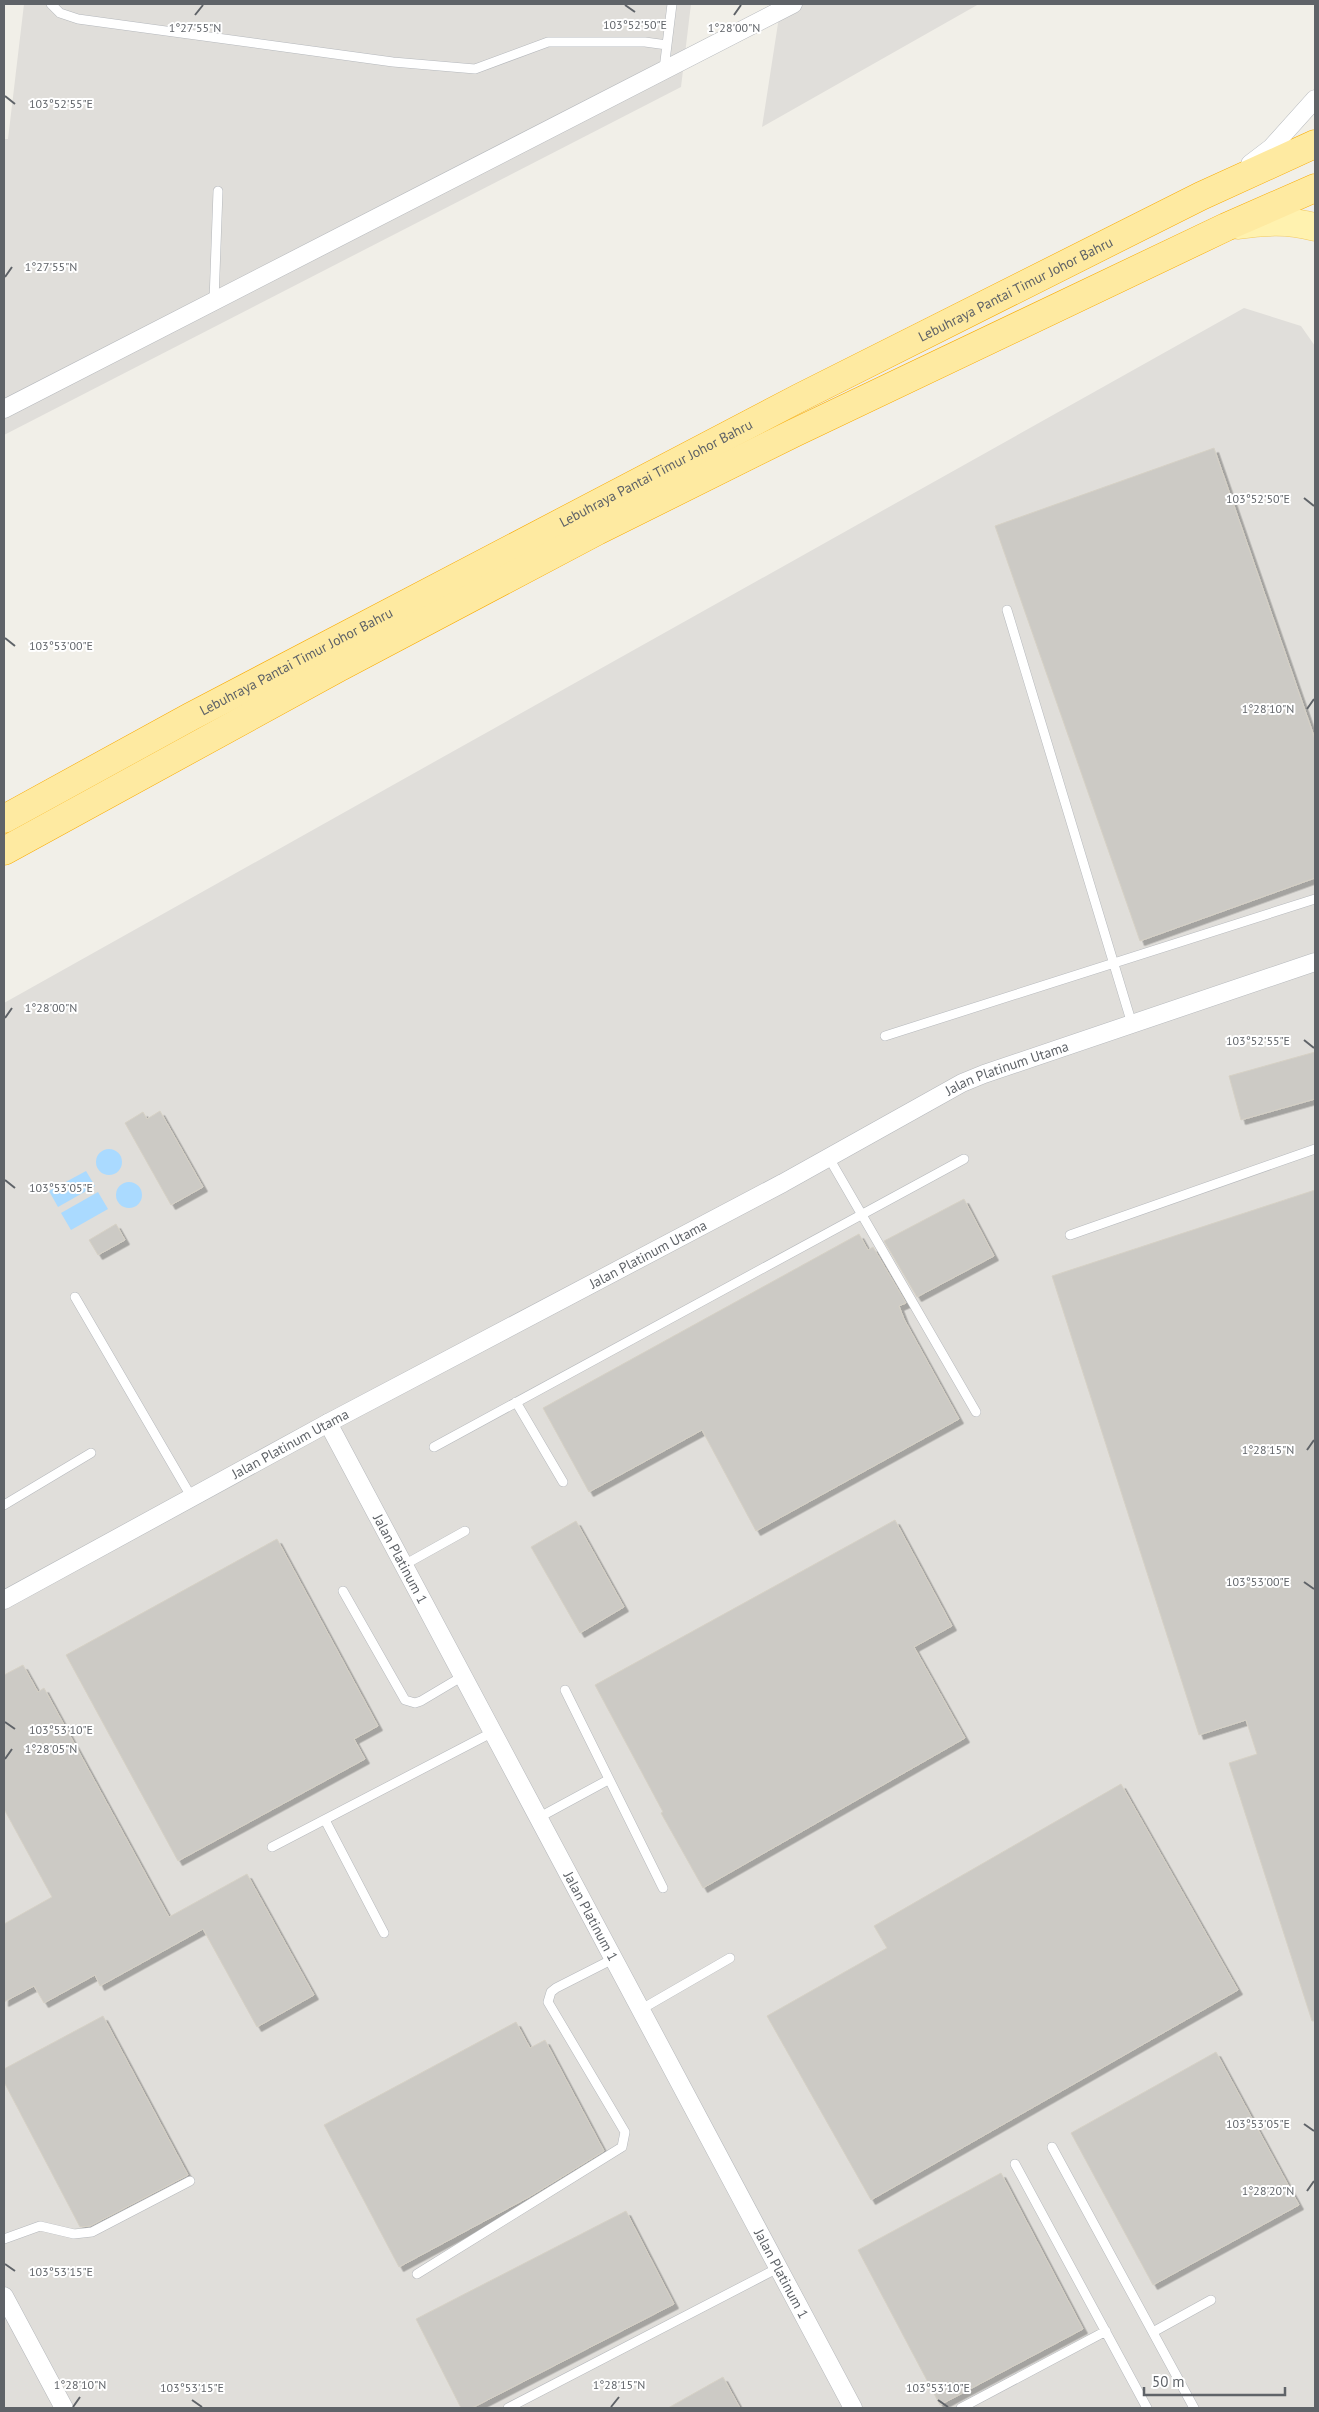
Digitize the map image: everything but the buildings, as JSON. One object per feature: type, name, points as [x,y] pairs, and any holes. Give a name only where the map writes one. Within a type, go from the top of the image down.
[{"type":"highway","name":"Lebuhraya Pantai Timur Johor Bahru","points":[[4,819],[190,717],[799,398],[1202,196],[1315,144]]},
{"type":"highway","name":"Lebuhraya Pantai Timur Johor Bahru","points":[[4,852],[338,668],[597,531],[803,429],[1226,226],[1315,188]]},
{"type":"main road","points":[[1226,226],[1273,220],[1315,227]]},
{"type":"street","points":[[4,409],[793,4]]},
{"type":"street","points":[[1202,196],[1271,148],[1315,98]]},
{"type":"street","name":"Jalan Platinum Utama","points":[[4,1600],[328,1423],[829,1158],[976,1077],[1315,962]]},
{"type":"street","name":"Jalan Platinum 1","points":[[328,1423],[853,2408]]},
{"type":"street","points":[[4,2296],[64,2408]]},
{"type":"lane","points":[[51,4],[60,13],[78,19],[383,60],[475,69],[486,67],[548,42],[645,42],[667,45]]},
{"type":"lane","points":[[664,69],[672,4]]},
{"type":"lane","points":[[214,301],[218,191]]},
{"type":"lane","points":[[1006,610],[1132,1024]]},
{"type":"lane","points":[[885,1036],[1315,900]]},
{"type":"lane","points":[[1070,1235],[1315,1149]]},
{"type":"lane","points":[[829,1158],[976,1412]]},
{"type":"lane","points":[[434,1447],[964,1159]]},
{"type":"lane","points":[[75,1297],[192,1498]]},
{"type":"lane","points":[[516,1402],[563,1482]]},
{"type":"lane","points":[[4,1505],[91,1454]]},
{"type":"lane","points":[[404,1565],[466,1531]]},
{"type":"lane","points":[[343,1591],[405,1700],[415,1703],[421,1701],[463,1676]]},
{"type":"lane","points":[[565,1690],[663,1888]]},
{"type":"lane","points":[[272,1848],[493,1732]]},
{"type":"lane","points":[[538,1818],[608,1780]]},
{"type":"lane","points":[[325,1820],[384,1933]]},
{"type":"lane","points":[[640,2010],[730,1958]]},
{"type":"lane","points":[[417,2274],[622,2147],[625,2132],[548,2002],[551,1992],[556,1988],[613,1959]]},
{"type":"lane","points":[[1052,2147],[1194,2408]]},
{"type":"lane","points":[[1015,2164],[1148,2408]]},
{"type":"lane","points":[[4,2239],[40,2226],[74,2234],[92,2232],[190,2182]]},
{"type":"lane","points":[[508,2408],[778,2268]]},
{"type":"lane","points":[[1152,2332],[1211,2300]]},
{"type":"lane","points":[[961,2408],[1106,2332]]},
{"type":"shaded area","points":[[24,4],[691,4],[681,87],[4,435],[4,139],[8,139]]},
{"type":"shaded area","points":[[781,4],[979,4],[762,127]]},
{"type":"shaded area","points":[[1244,308],[1301,326],[1315,346],[1315,2408],[4,2408],[4,1003]]},
{"type":"water","points":[[109,1149],[118,1153],[122,1162],[118,1171],[109,1175],[100,1171],[96,1162],[100,1153]]},
{"type":"water","points":[[86,1171],[95,1186],[58,1207],[49,1191]]},
{"type":"water","points":[[129,1182],[138,1186],[142,1195],[138,1204],[129,1208],[120,1204],[116,1195],[120,1186]]},
{"type":"water","points":[[98,1192],[108,1209],[71,1230],[61,1213]]}]
